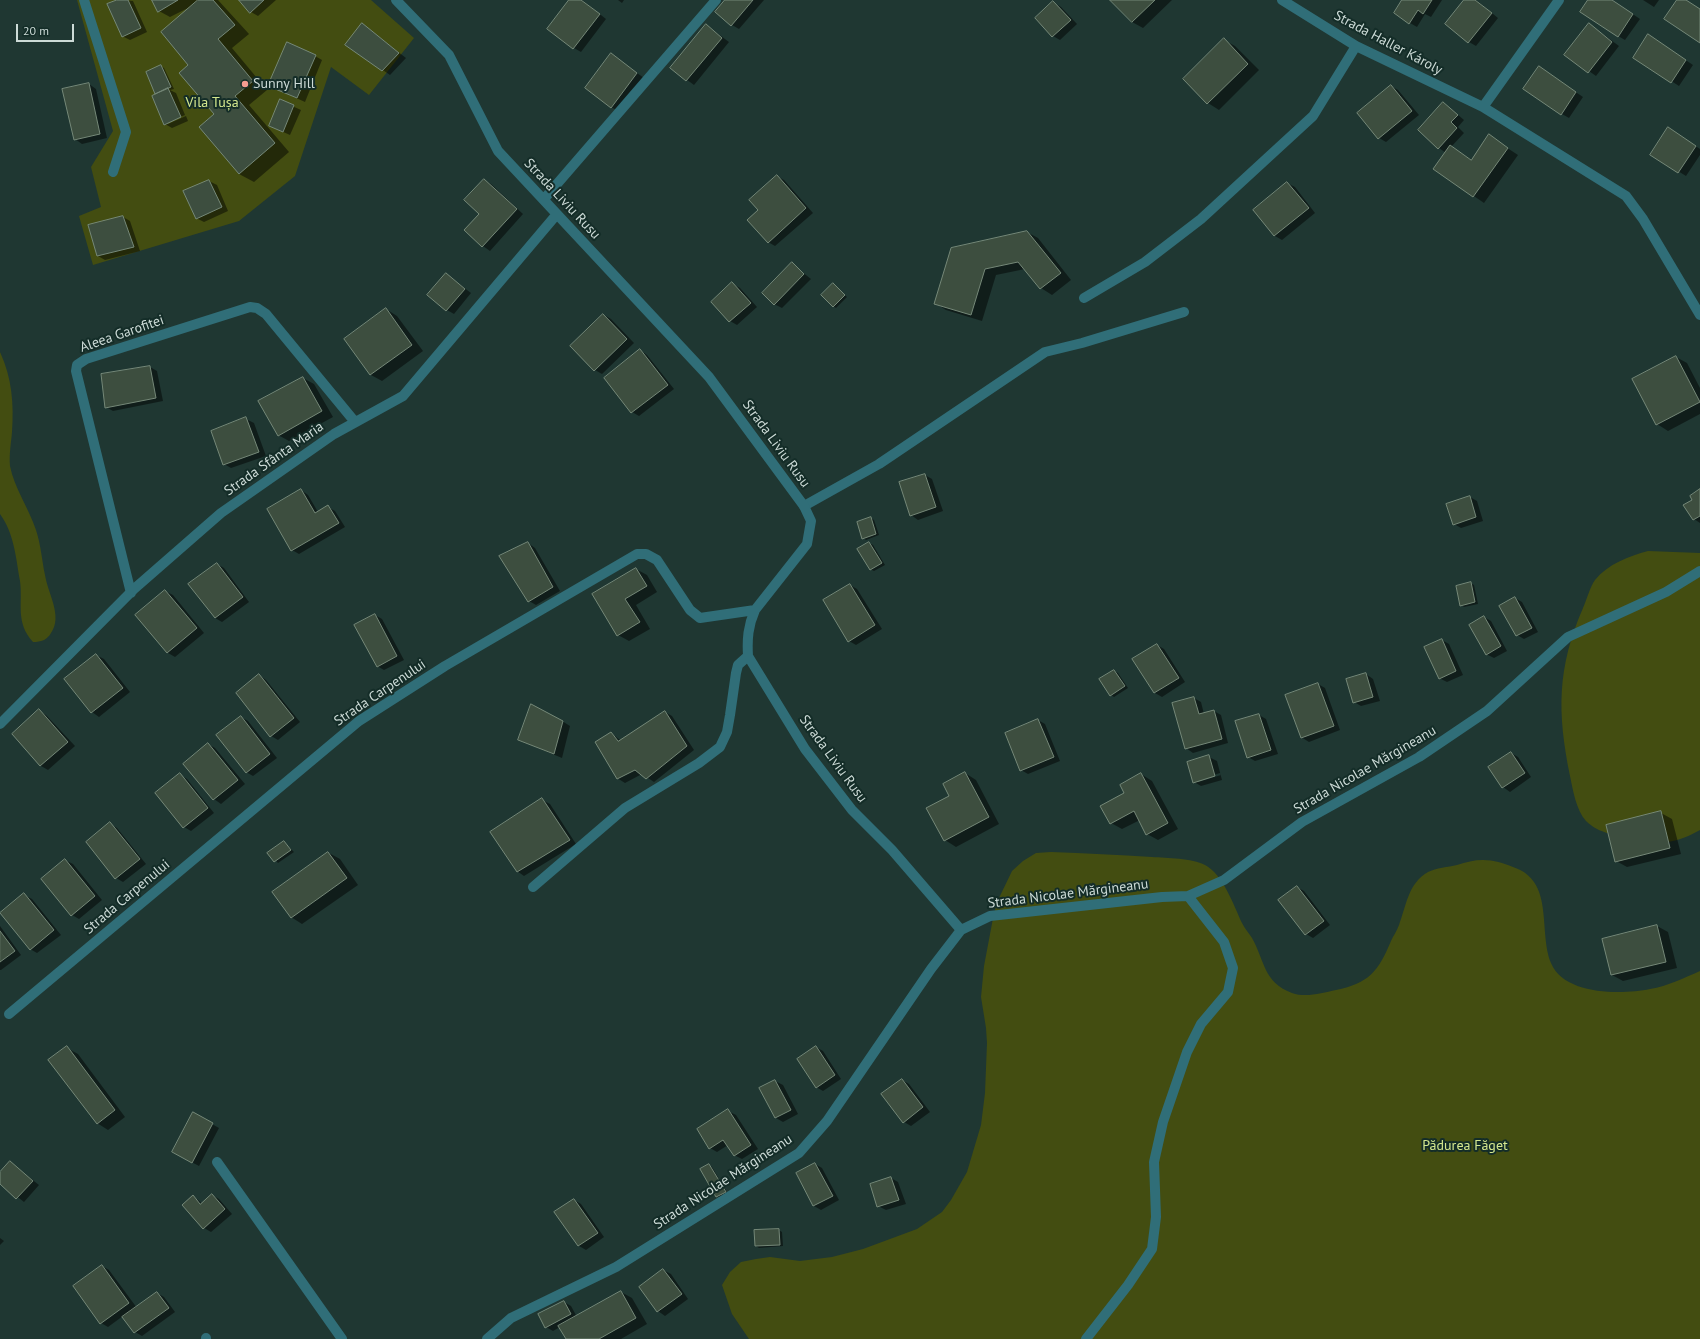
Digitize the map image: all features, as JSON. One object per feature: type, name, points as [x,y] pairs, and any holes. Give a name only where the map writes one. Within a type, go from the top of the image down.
[{"type":"street","points":[[84,0],[126,132],[113,172]]},
{"type":"street","name":"Strada Liviu Rusu","points":[[396,0],[449,55],[498,151],[709,377],[804,506],[811,521],[807,544],[755,610],[747,639],[748,656],[805,749],[847,804],[892,850],[961,930]]},
{"type":"street","points":[[544,199],[716,0]]},
{"type":"street","name":"Strada Haller Károly","points":[[1282,0],[1356,46],[1483,107]]},
{"type":"street","points":[[1559,0],[1483,107],[1626,196],[1643,219],[1700,316]]},
{"type":"street","points":[[1084,298],[1145,262],[1201,219],[1308,121],[1313,116],[1356,46]]},
{"type":"street","name":"Strada Sfânta Maria","points":[[0,724],[131,593],[221,513],[334,434],[403,396],[557,214]]},
{"type":"street","name":"Aleea Garofitei","points":[[131,593],[76,371],[77,365],[86,359],[250,307],[258,308],[266,314],[355,422]]},
{"type":"street","points":[[804,506],[879,464],[1045,352],[1082,343],[1184,312]]},
{"type":"street","name":"Strada Carpenului","points":[[9,1014],[360,721],[445,666],[637,554],[646,554],[656,560],[690,610],[700,618],[755,610]]},
{"type":"street","name":"Strada Nicolae Mărgineanu","points":[[487,1339],[511,1318],[616,1267],[799,1153],[827,1121],[931,969],[954,937],[961,930],[990,916],[1162,897],[1188,896],[1224,880],[1302,822],[1419,757],[1487,711],[1568,637],[1666,592],[1700,571]]},
{"type":"street","points":[[533,887],[625,808],[699,763],[720,747],[727,732],[738,665],[748,656]]},
{"type":"street","points":[[1086,1339],[1128,1285],[1152,1249],[1156,1218],[1154,1162],[1163,1122],[1187,1052],[1201,1024],[1228,992],[1233,968],[1224,942],[1188,896]]},
{"type":"street","points":[[217,1162],[342,1339]]},
{"type":"green space","name":"Vila Tușa","points":[[77,0],[371,0],[414,38],[369,95],[331,67],[295,176],[239,221],[93,265],[79,216],[101,207],[91,167],[113,131]]},
{"type":"green space","points":[[0,352],[10,381],[12,401],[13,422],[10,466],[15,482],[36,530],[56,619],[51,633],[46,639],[39,642],[33,642],[27,635],[24,627],[21,613],[21,589],[16,555],[5,521],[0,514]]},
{"type":"green space","points":[[1648,551],[1700,553],[1700,830],[1675,841],[1668,842],[1644,841],[1615,835],[1597,829],[1586,821],[1575,800],[1563,731],[1562,690],[1568,651],[1574,630],[1593,583],[1600,574],[1612,565],[1626,558]]},
{"type":"green space","name":"Pădurea Făget","points":[[1051,852],[1172,858],[1193,861],[1205,865],[1217,875],[1223,883],[1244,927],[1252,938],[1270,977],[1282,988],[1297,994],[1308,995],[1325,992],[1357,984],[1364,980],[1382,961],[1398,927],[1406,903],[1416,882],[1428,872],[1470,861],[1480,860],[1495,861],[1513,867],[1526,874],[1535,883],[1543,908],[1547,950],[1551,963],[1558,974],[1568,981],[1580,987],[1594,990],[1609,992],[1638,991],[1676,982],[1700,971],[1700,1339],[749,1339],[732,1314],[722,1285],[730,1272],[741,1262],[770,1257],[800,1261],[832,1257],[863,1249],[917,1229],[942,1212],[951,1200],[967,1172],[981,1125],[985,1093],[987,1043],[981,997],[984,966],[994,913],[999,898],[1012,871],[1023,861],[1036,853]]},
{"type":"building","points":[[117,0],[128,0],[141,28],[122,37],[107,4]]},
{"type":"building","points":[[152,0],[178,0],[158,12]]},
{"type":"building","points":[[198,0],[213,0],[235,25],[218,39],[253,81],[235,96],[275,143],[239,174],[199,127],[214,114],[179,73],[188,65],[161,32]]},
{"type":"building","points":[[239,0],[264,0],[250,13]]},
{"type":"building","points":[[569,0],[581,0],[600,14],[573,49],[547,29]]},
{"type":"building","points":[[725,0],[753,0],[731,26],[715,12]]},
{"type":"building","points":[[1110,0],[1155,0],[1132,22]]},
{"type":"building","points":[[1402,0],[1432,0],[1423,14],[1418,10],[1409,24],[1394,13]]},
{"type":"building","points":[[1464,0],[1475,0],[1492,13],[1468,43],[1445,24]]},
{"type":"building","points":[[1588,0],[1612,0],[1633,14],[1618,37],[1580,12]]},
{"type":"building","points":[[1677,0],[1686,0],[1700,9],[1700,43],[1664,19]]},
{"type":"building","points":[[1053,1],[1071,20],[1052,37],[1035,18]]},
{"type":"building","points":[[362,23],[399,53],[382,71],[345,45]]},
{"type":"building","points":[[1589,23],[1612,42],[1588,73],[1564,55]]},
{"type":"building","points":[[706,24],[722,38],[686,81],[670,68]]},
{"type":"building","points":[[1648,34],[1686,60],[1671,83],[1633,58]]},
{"type":"building","points":[[1224,38],[1248,64],[1207,104],[1183,79]]},
{"type":"building","points":[[287,42],[316,55],[297,98],[268,86]]},
{"type":"building","points":[[611,53],[637,73],[611,108],[585,88]]},
{"type":"building","points":[[161,65],[171,87],[155,94],[146,72]]},
{"type":"building","points":[[1539,66],[1576,92],[1561,115],[1523,89]]},
{"type":"building","points":[[89,83],[100,134],[74,140],[62,89]]},
{"type":"building","points":[[1391,85],[1412,111],[1378,139],[1357,113]]},
{"type":"building","points":[[168,88],[181,117],[164,125],[152,96]]},
{"type":"building","points":[[280,99],[294,105],[283,132],[269,126]]},
{"type":"building","points":[[1443,102],[1458,115],[1451,122],[1457,128],[1438,149],[1418,130]]},
{"type":"building","points":[[1668,127],[1696,146],[1678,173],[1650,155]]},
{"type":"building","points":[[1489,134],[1508,148],[1473,197],[1433,169],[1450,145],[1471,160]]},
{"type":"building","points":[[777,175],[806,208],[768,243],[747,220],[758,210],[749,200]]},
{"type":"building","points":[[484,179],[517,209],[482,247],[464,230],[479,214],[464,200]]},
{"type":"building","points":[[209,180],[222,207],[196,219],[183,191]]},
{"type":"building","points":[[1287,182],[1309,208],[1274,236],[1253,210]]},
{"type":"building","points":[[123,216],[134,247],[97,256],[88,225]]},
{"type":"building","points":[[1027,231],[1061,273],[1040,289],[1018,262],[985,269],[971,315],[934,304],[951,248]]},
{"type":"building","points":[[792,262],[804,274],[774,305],[762,293]]},
{"type":"building","points":[[446,273],[465,289],[446,311],[427,295]]},
{"type":"building","points":[[732,282],[751,303],[729,322],[711,302]]},
{"type":"building","points":[[833,283],[845,295],[833,307],[821,295]]},
{"type":"building","points":[[386,308],[412,345],[370,375],[344,339]]},
{"type":"building","points":[[603,314],[627,339],[594,371],[570,346]]},
{"type":"building","points":[[640,349],[668,385],[631,413],[604,378]]},
{"type":"building","points":[[1676,356],[1700,402],[1656,425],[1632,379]]},
{"type":"building","points":[[150,366],[156,398],[105,408],[101,374]]},
{"type":"building","points":[[303,377],[322,411],[278,436],[258,401]]},
{"type":"building","points":[[246,417],[259,452],[223,465],[211,431]]},
{"type":"building","points":[[925,474],[936,507],[910,516],[899,482]]},
{"type":"building","points":[[301,489],[315,513],[328,505],[339,523],[291,551],[267,509]]},
{"type":"building","points":[[1700,489],[1700,516],[1693,520],[1683,505],[1692,500],[1690,496]]},
{"type":"building","points":[[1470,496],[1476,517],[1453,525],[1446,504]]},
{"type":"building","points":[[871,517],[876,534],[862,539],[857,522]]},
{"type":"building","points":[[528,542],[553,587],[528,602],[499,556]]},
{"type":"building","points":[[869,542],[882,563],[870,570],[857,549]]},
{"type":"building","points":[[217,563],[243,597],[215,618],[188,584]]},
{"type":"building","points":[[636,568],[647,586],[625,599],[640,622],[617,636],[592,594]]},
{"type":"building","points":[[1471,582],[1475,602],[1460,606],[1456,586]]},
{"type":"building","points":[[850,584],[875,625],[848,642],[823,600]]},
{"type":"building","points":[[165,590],[197,628],[167,653],[135,615]]},
{"type":"building","points":[[1515,597],[1532,628],[1516,636],[1499,606]]},
{"type":"building","points":[[375,614],[397,656],[377,667],[354,625]]},
{"type":"building","points":[[1484,616],[1501,646],[1486,655],[1469,625]]},
{"type":"building","points":[[1442,639],[1456,671],[1439,679],[1424,647]]},
{"type":"building","points":[[1157,644],[1179,678],[1154,693],[1132,659]]},
{"type":"building","points":[[96,654],[123,688],[91,713],[64,679]]},
{"type":"building","points":[[1114,670],[1125,686],[1110,696],[1099,679]]},
{"type":"building","points":[[1366,673],[1373,697],[1353,703],[1346,679]]},
{"type":"building","points":[[259,674],[294,718],[270,737],[236,693]]},
{"type":"building","points":[[1318,683],[1334,726],[1301,738],[1285,695]]},
{"type":"building","points":[[1194,697],[1199,714],[1214,710],[1222,739],[1185,749],[1172,703]]},
{"type":"building","points":[[531,704],[563,721],[554,754],[518,740]]},
{"type":"building","points":[[39,709],[68,742],[40,766],[12,734]]},
{"type":"building","points":[[665,711],[687,746],[646,779],[635,770],[617,779],[595,742],[611,732],[618,741]]},
{"type":"building","points":[[1259,714],[1271,750],[1247,758],[1235,721]]},
{"type":"building","points":[[241,716],[270,754],[246,773],[216,735]]},
{"type":"building","points":[[1038,719],[1054,757],[1020,771],[1005,733]]},
{"type":"building","points":[[208,743],[238,780],[213,800],[183,764]]},
{"type":"building","points":[[1511,752],[1525,773],[1502,788],[1488,767]]},
{"type":"building","points":[[1209,755],[1215,776],[1193,783],[1187,762]]},
{"type":"building","points":[[965,772],[989,817],[944,841],[926,808],[949,796],[943,784]]},
{"type":"building","points":[[180,773],[208,808],[183,828],[155,793]]},
{"type":"building","points":[[1141,773],[1168,823],[1146,835],[1134,811],[1110,824],[1100,806],[1124,793],[1120,785]]},
{"type":"building","points":[[542,798],[570,840],[517,872],[490,832]]},
{"type":"building","points":[[1661,811],[1670,848],[1615,862],[1606,825]]},
{"type":"building","points":[[110,822],[140,859],[115,879],[86,842]]},
{"type":"building","points":[[284,841],[291,850],[274,862],[267,853]]},
{"type":"building","points":[[328,852],[347,878],[291,918],[272,892]]},
{"type":"building","points":[[65,859],[95,896],[71,916],[41,879]]},
{"type":"building","points":[[1297,886],[1324,921],[1305,935],[1278,900]]},
{"type":"building","points":[[24,893],[54,930],[30,950],[0,913]]},
{"type":"building","points":[[1657,925],[1666,962],[1611,975],[1602,939]]},
{"type":"building","points":[[0,931],[15,951],[0,962]]},
{"type":"building","points":[[67,1046],[115,1110],[97,1124],[48,1060]]},
{"type":"building","points":[[816,1046],[835,1075],[816,1088],[797,1059]]},
{"type":"building","points":[[902,1079],[923,1107],[903,1123],[881,1094]]},
{"type":"building","points":[[775,1080],[791,1110],[775,1118],[759,1088]]},
{"type":"building","points":[[728,1109],[751,1145],[734,1156],[723,1140],[709,1149],[697,1129]]},
{"type":"building","points":[[193,1112],[213,1123],[192,1163],[172,1152]]},
{"type":"building","points":[[10,1161],[33,1181],[16,1199],[0,1184],[0,1172]]},
{"type":"building","points":[[815,1163],[833,1196],[813,1206],[796,1173]]},
{"type":"building","points":[[709,1164],[726,1192],[716,1197],[700,1169]]},
{"type":"building","points":[[891,1177],[899,1200],[877,1207],[870,1184]]},
{"type":"building","points":[[212,1194],[225,1209],[203,1229],[182,1205],[193,1195],[200,1204]]},
{"type":"building","points":[[574,1199],[598,1233],[578,1246],[554,1212]]},
{"type":"building","points":[[779,1229],[780,1245],[755,1246],[754,1230]]},
{"type":"building","points":[[102,1265],[129,1303],[100,1324],[73,1286]]},
{"type":"building","points":[[663,1269],[682,1294],[657,1312],[639,1287]]},
{"type":"building","points":[[621,1291],[636,1318],[599,1339],[566,1339],[558,1326]]},
{"type":"building","points":[[157,1292],[169,1308],[134,1333],[122,1317]]},
{"type":"building","points":[[564,1301],[571,1314],[545,1328],[538,1314]]},
{"type":"place","name":"Sunny Hill","points":[[245,84]]}]
